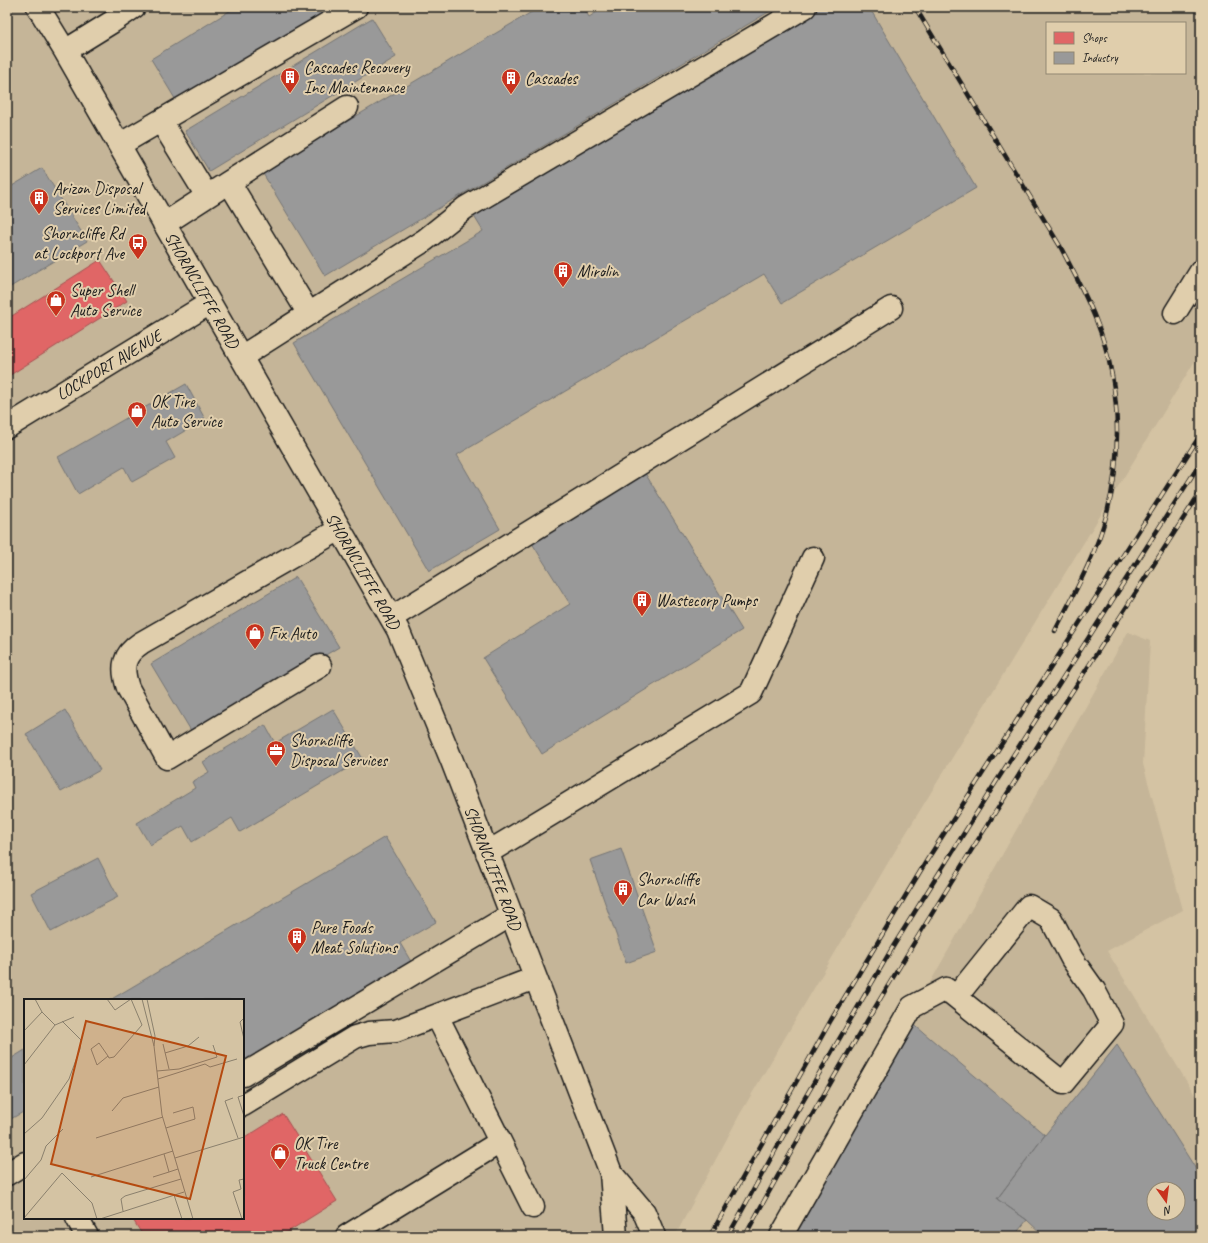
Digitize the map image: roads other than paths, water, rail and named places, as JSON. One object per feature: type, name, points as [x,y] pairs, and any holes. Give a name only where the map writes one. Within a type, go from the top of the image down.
[{"type":"street","name":"SHORNCLIFFE ROAD","points":[[38,7],[65,51],[398,630],[443,740],[611,1173],[616,1236]]},
{"type":"street","points":[[65,51],[134,7]]},
{"type":"street","points":[[119,145],[356,7]]},
{"type":"street","points":[[241,357],[425,240],[465,208],[805,7]]},
{"type":"street","points":[[164,224],[347,107]]},
{"type":"street","points":[[161,121],[207,196]]},
{"type":"street","points":[[229,182],[309,314]]},
{"type":"street","points":[[1175,313],[1201,271]]},
{"type":"street","name":"LOCKPORT AVENUE","points":[[7,427],[210,304]]},
{"type":"street","points":[[391,618],[892,308]]},
{"type":"street","points":[[320,666],[167,758],[128,688],[124,667],[127,657],[132,649],[340,529]]},
{"type":"street","points":[[487,853],[751,693],[813,558]]},
{"type":"street","points":[[781,1236],[912,1007],[946,989],[1063,1083],[1112,1024],[1094,990],[1072,959],[1051,919],[1029,906],[956,997]]},
{"type":"street","points":[[244,1074],[511,915]]},
{"type":"street","points":[[244,1104],[355,1037],[369,1033],[396,1031],[535,978]]},
{"type":"street","points":[[437,1016],[533,1207]]},
{"type":"street","points":[[347,1236],[500,1142]]},
{"type":"street","points":[[7,1174],[24,1164]]},
{"type":"street","name":"SHORNCLIFFE ROAD","points":[[611,1173],[644,1212],[654,1236]]},
{"type":"street","points":[[78,1219],[87,1236]]},
{"type":"railway","points":[[915,7],[1060,246],[1084,292],[1096,320],[1112,375],[1116,404],[1117,433],[1116,462],[1112,491],[1105,519],[1092,557],[1055,631]]},
{"type":"railway","points":[[710,1236],[831,1020],[927,860],[1201,434]]},
{"type":"railway","points":[[728,1236],[792,1120],[894,945],[996,782],[1201,462]]},
{"type":"railway","points":[[745,1236],[852,1046],[909,952],[1024,767],[1201,491]]},
{"type":"place","name":"Cascades Recovery Inc Maintenance","points":[[290,94]]},
{"type":"place","name":"Cascades","points":[[511,95]]},
{"type":"place","name":"Arizon Disposal Services Limited","points":[[39,215]]},
{"type":"place","name":"Shorncliffe Rd at Lockport Ave","points":[[138,260]]},
{"type":"place","name":"Mirolin","points":[[563,288]]},
{"type":"place","name":"Super Shell Auto Service","points":[[56,317]]},
{"type":"place","name":"OK Tire Auto Service","points":[[137,428]]},
{"type":"place","name":"Wastecorp Pumps","points":[[642,617]]},
{"type":"place","name":"Fix Auto","points":[[255,650]]},
{"type":"place","name":"Shorncliffe Disposal Services","points":[[276,767]]},
{"type":"place","name":"Shorncliffe Car Wash","points":[[623,906]]},
{"type":"place","name":"Pure Foods Meat Solutions","points":[[297,954]]},
{"type":"place","name":"OK Tire Truck Centre","points":[[280,1170]]}]
